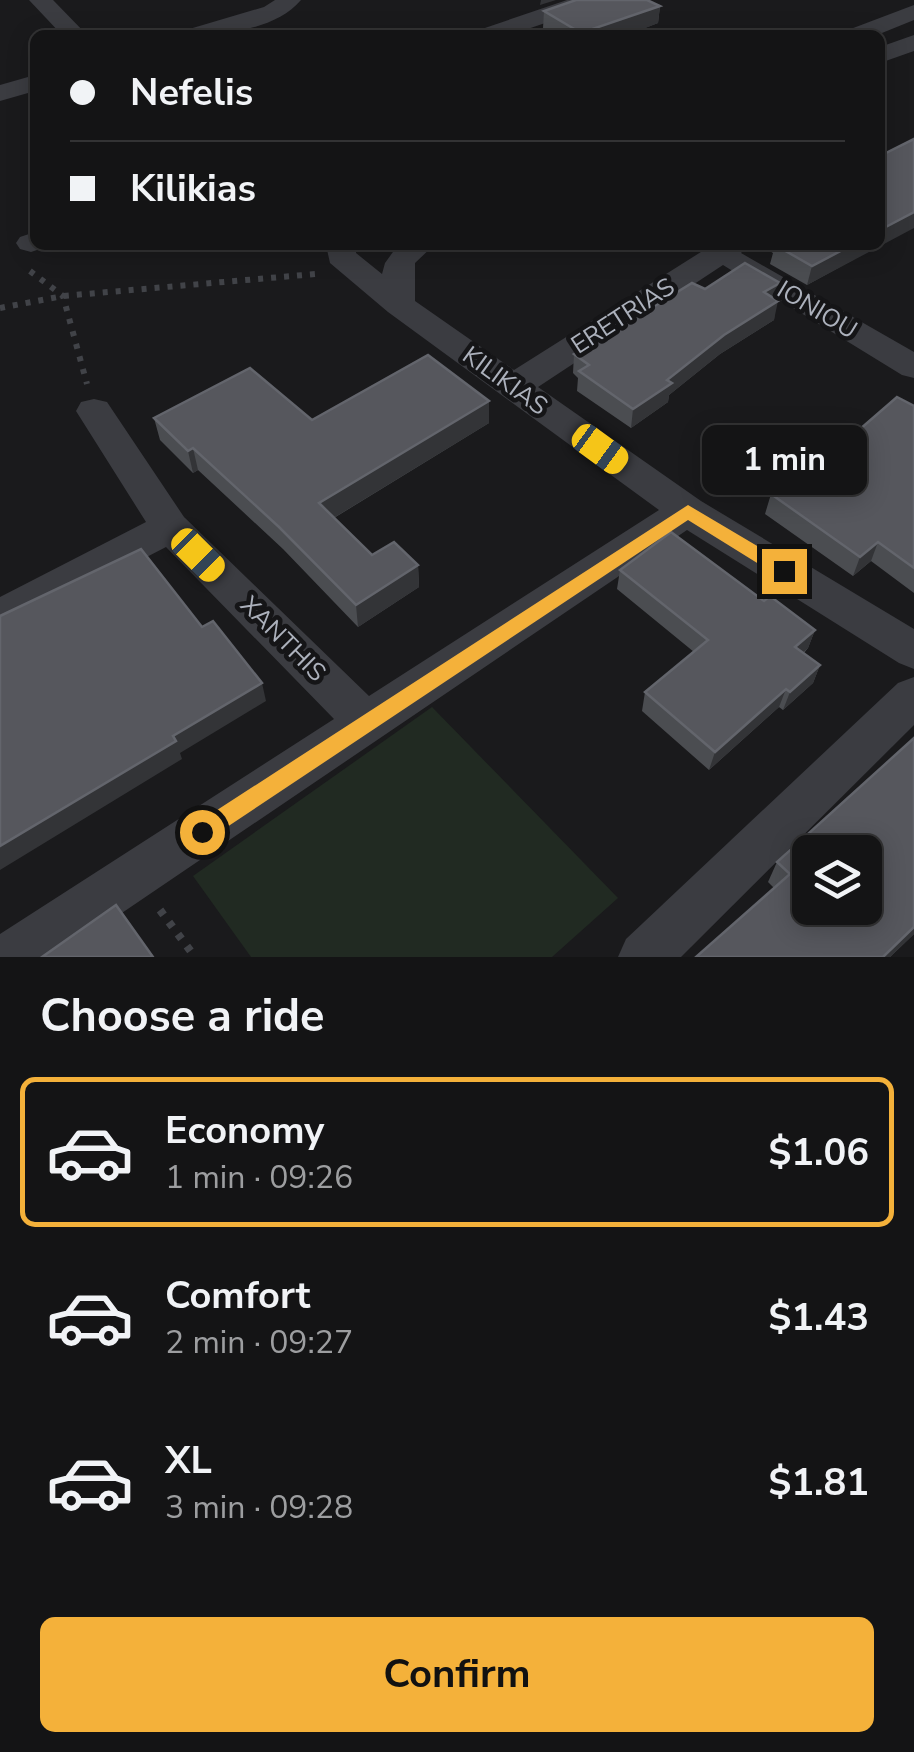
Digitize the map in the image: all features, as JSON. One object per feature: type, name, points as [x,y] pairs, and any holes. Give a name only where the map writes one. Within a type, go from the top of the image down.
[{"type":"street","points":[[40,0],[70,30]]},
{"type":"street","points":[[211,30],[272,12],[290,0]]},
{"type":"street","points":[[502,30],[590,0]]},
{"type":"street","points":[[869,30],[914,12]]},
{"type":"street","points":[[885,54],[914,42]]},
{"type":"street","points":[[0,93],[30,84]]},
{"type":"street","points":[[399,305],[396,268],[410,250]]},
{"type":"street","name":"ERETRIAS","points":[[513,387],[725,250]]},
{"type":"street","name":"IONIOU","points":[[729,250],[914,368]]},
{"type":"street","name":"KILIKIAS","points":[[346,256],[399,305],[688,512],[914,651]]},
{"type":"street","name":"XANTHIS","points":[[94,411],[170,527],[367,723]]},
{"type":"street","points":[[11,957],[688,512]]},
{"type":"street","points":[[0,616],[170,527]]},
{"type":"street","points":[[644,957],[914,696]]},
{"type":"path","points":[[27,248],[63,296],[94,411]]},
{"type":"path","points":[[0,308],[63,296],[310,274],[346,256]]},
{"type":"path","points":[[136,876],[195,957]]},
{"type":"shaded area","points":[[432,707],[618,898],[552,957],[251,957],[193,876]]},
{"type":"building","points":[[576,0],[647,0],[660,6],[590,30],[576,30],[544,11]]},
{"type":"building","points":[[914,139],[914,212],[885,227],[885,154]]},
{"type":"building","points":[[784,250],[842,250],[812,266]]},
{"type":"building","points":[[745,263],[780,283],[764,292],[778,301],[724,335],[667,380],[672,383],[633,409],[579,371],[589,365],[574,354],[604,336],[599,333],[633,311],[640,315],[692,283],[705,289]]},
{"type":"building","points":[[428,355],[489,401],[319,503],[372,555],[394,542],[418,565],[356,605],[279,527],[193,448],[188,451],[154,418],[250,368],[312,420]]},
{"type":"building","points":[[897,397],[914,406],[914,568],[878,542],[860,557],[771,494]]},
{"type":"building","points":[[671,532],[764,601],[770,596],[815,630],[795,647],[820,665],[790,692],[786,689],[715,752],[645,692],[708,640],[620,570]]},
{"type":"building","points":[[141,549],[202,627],[213,621],[262,683],[173,736],[176,741],[0,846],[0,616]]},
{"type":"building","points":[[914,738],[914,927],[883,957],[696,957],[790,874],[777,862],[792,848],[792,925],[882,925],[882,835],[807,835]]},
{"type":"building","points":[[116,905],[153,957],[42,957]]},
{"type":"route","points":[[202,832],[688,512],[784,571]]}]
